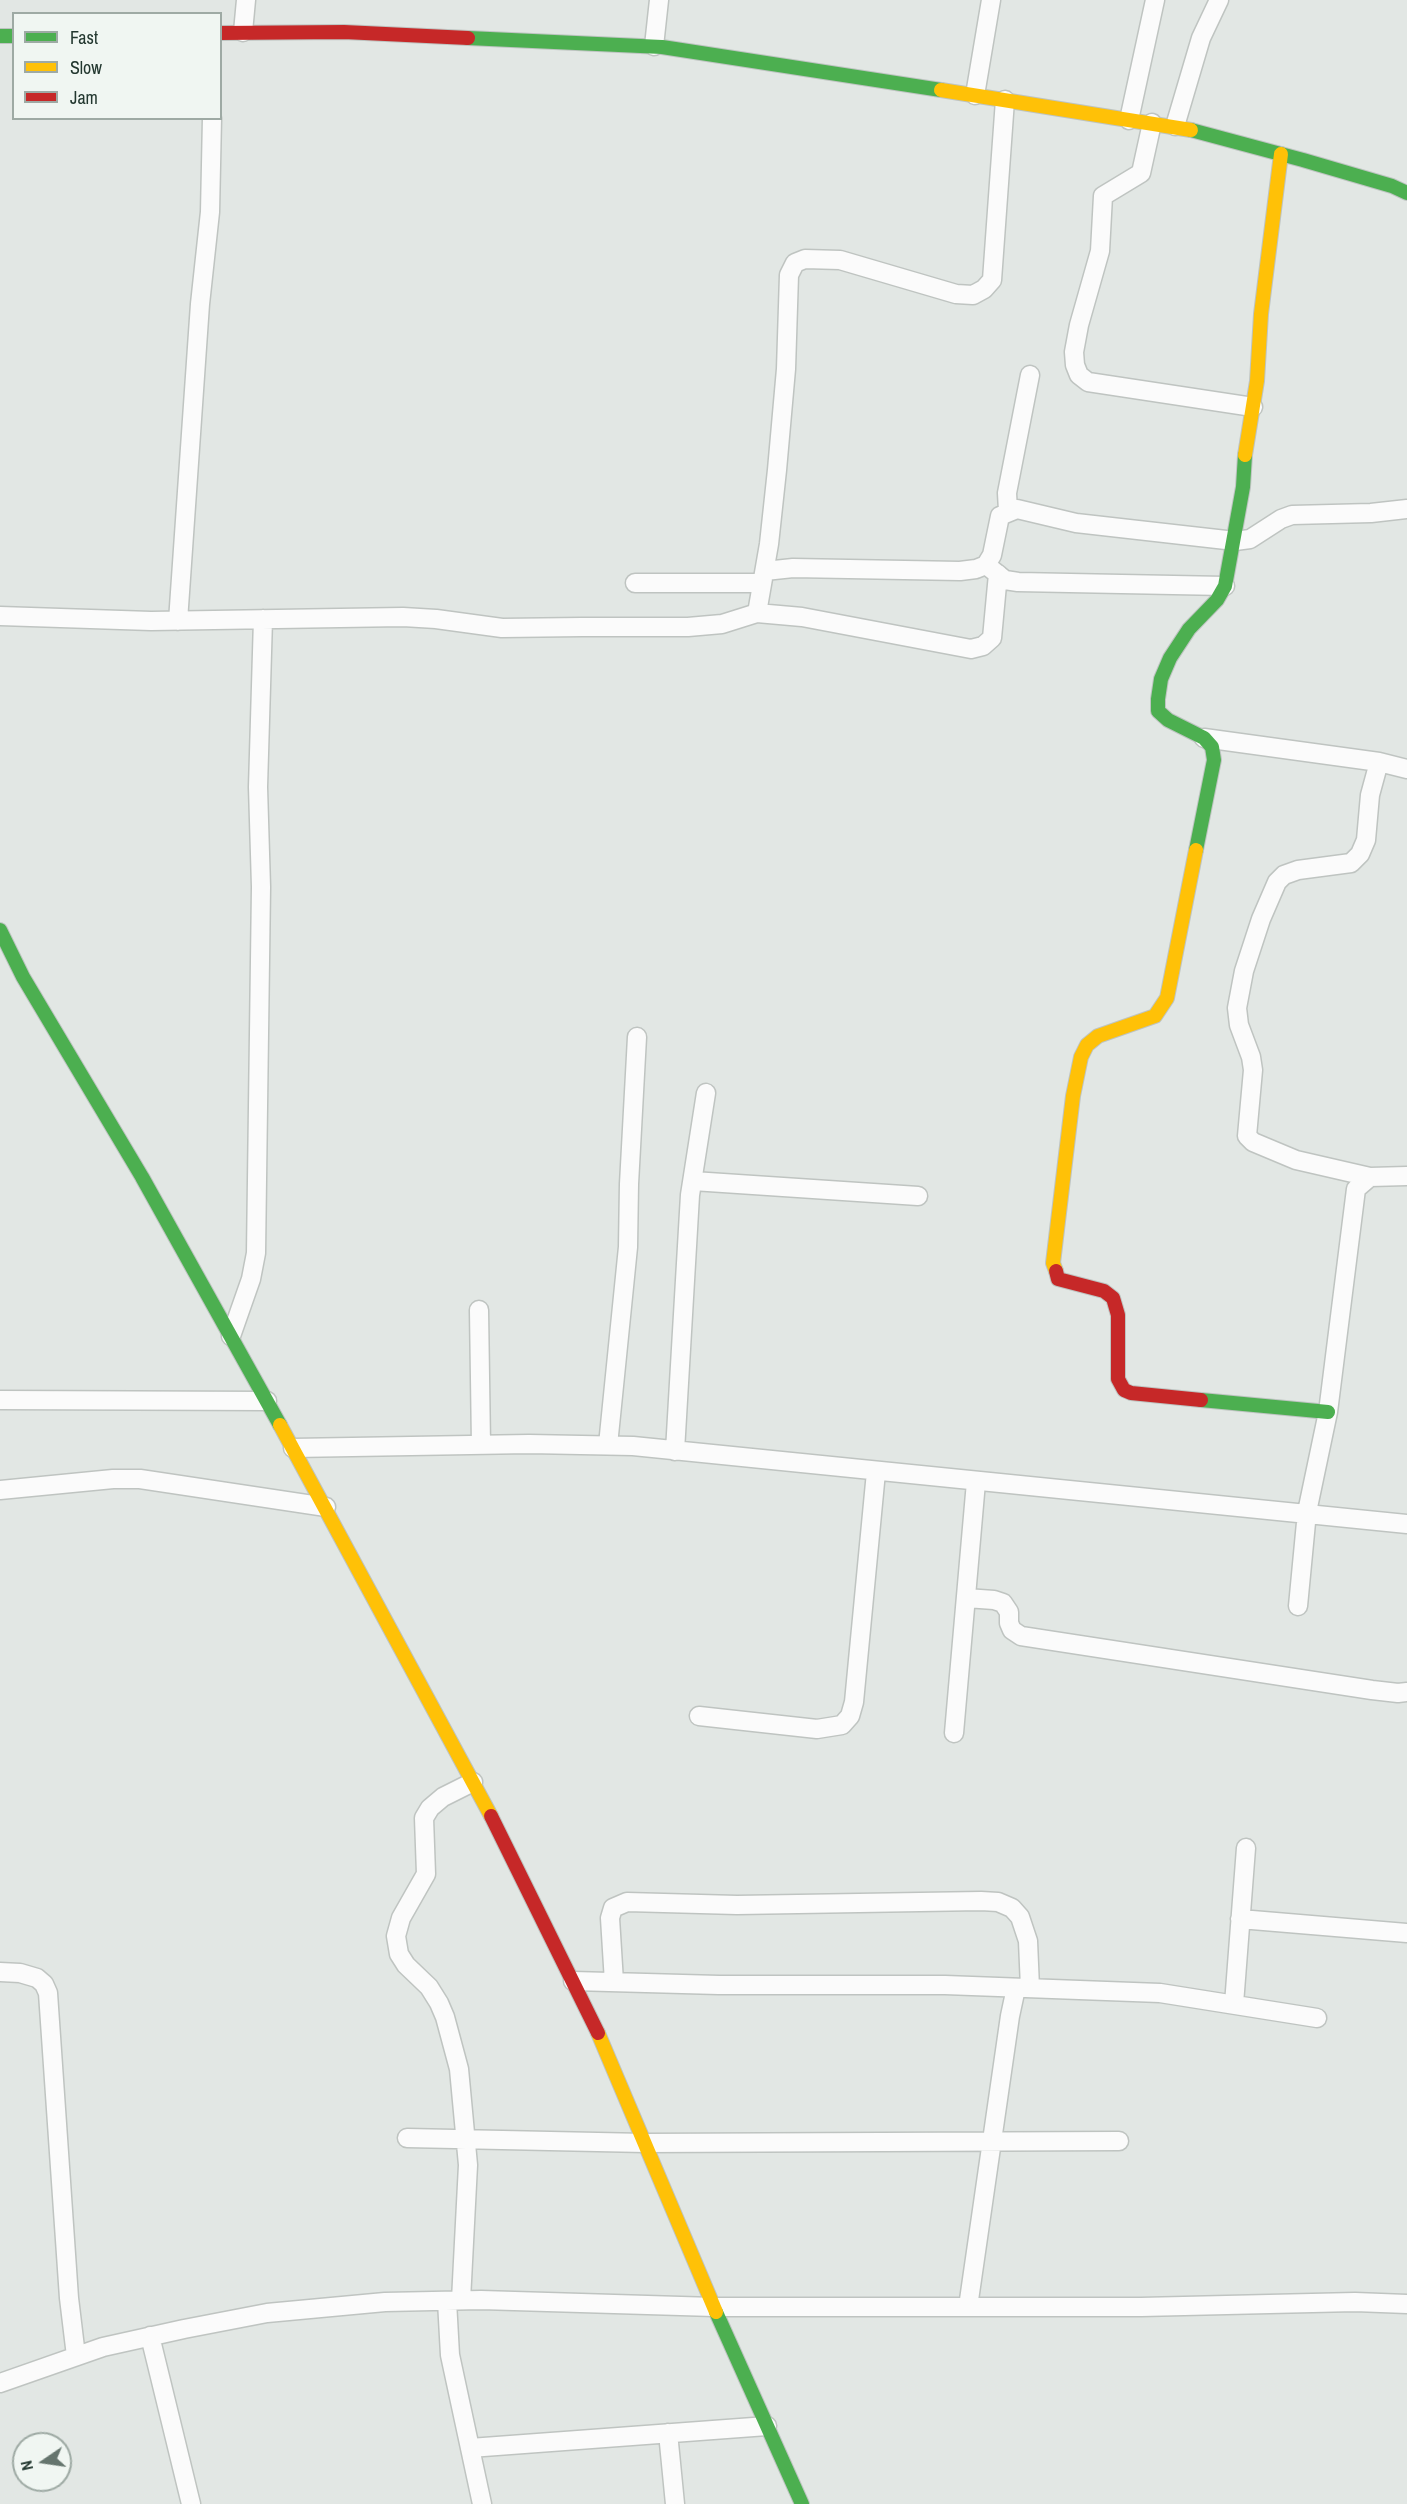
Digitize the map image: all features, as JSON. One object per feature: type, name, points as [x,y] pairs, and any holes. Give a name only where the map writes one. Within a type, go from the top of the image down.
[{"type":"street","points":[[243,33],[246,0]]},
{"type":"street","points":[[654,46],[659,0]]},
{"type":"street","points":[[975,95],[991,0]]},
{"type":"street","points":[[1130,120],[1155,0]]},
{"type":"street","points":[[1175,126],[1201,38],[1219,0]]},
{"type":"street","points":[[222,33],[344,32],[654,46],[1175,126],[1392,186],[1407,193]]},
{"type":"street","points":[[757,613],[764,577],[786,369],[789,275],[795,263],[805,259],[840,260],[956,294],[973,295],[984,290],[993,280],[1005,100]]},
{"type":"street","points":[[178,621],[200,304],[210,212],[212,120]]},
{"type":"street","points":[[1152,123],[1141,173],[1103,196],[1100,251],[1079,325],[1074,352],[1075,365],[1079,375],[1088,382],[1253,407]]},
{"type":"street","points":[[1281,154],[1261,314],[1260,351],[1235,541],[1224,586],[1217,600],[1189,629],[1170,658],[1161,679],[1158,711],[1168,720],[1204,738],[1378,762],[1407,769]]},
{"type":"street","points":[[1008,511],[1007,493],[1030,375]]},
{"type":"street","points":[[0,616],[178,621],[403,617],[502,628],[688,627],[722,624],[757,613],[802,616],[971,649],[983,646],[992,638],[992,555],[1000,516],[1008,511],[1017,509],[1076,523],[1235,541],[1250,539],[1275,522],[1292,515],[1407,509]]},
{"type":"street","points":[[635,583],[764,577],[794,568],[992,570],[1005,580],[1035,584],[1224,586]]},
{"type":"street","points":[[231,1336],[251,1279],[256,1253],[261,887],[258,787],[263,619]]},
{"type":"street","points":[[1204,738],[1212,747],[1214,760],[1167,998],[1155,1016],[1098,1036],[1087,1045],[1081,1057],[1073,1096],[1053,1263],[1058,1279],[1104,1291],[1113,1298],[1118,1315],[1118,1379],[1124,1390],[1131,1393],[1328,1412]]},
{"type":"street","points":[[1378,762],[1370,795],[1366,840],[1360,854],[1351,863],[1298,870],[1284,875],[1277,882],[1261,919],[1244,971],[1237,1008],[1239,1025],[1251,1057],[1253,1070],[1247,1136],[1253,1142],[1296,1160],[1370,1177],[1407,1176]]},
{"type":"street","points":[[0,930],[23,977],[142,1177],[326,1507],[504,1840],[588,2010],[714,2307],[802,2504]]},
{"type":"street","points":[[608,1445],[628,1247],[637,1037]]},
{"type":"street","points":[[675,1451],[690,1196],[706,1093]]},
{"type":"street","points":[[1298,1606],[1307,1512],[1328,1412],[1353,1204],[1356,1189],[1370,1177]]},
{"type":"street","points":[[693,1181],[918,1196]]},
{"type":"street","points":[[479,1310],[481,1445]]},
{"type":"street","points":[[0,1400],[267,1401]]},
{"type":"street","points":[[293,1448],[608,1445],[1307,1512],[1407,1524]]},
{"type":"street","points":[[699,1716],[817,1729],[842,1725],[850,1716],[854,1702],[876,1472]]},
{"type":"street","points":[[0,1490],[113,1479],[140,1479],[326,1507]]},
{"type":"street","points":[[954,1733],[976,1482]]},
{"type":"street","points":[[966,1598],[994,1600],[1003,1604],[1009,1612],[1009,1623],[1012,1630],[1021,1636],[1372,1690],[1407,1692]]},
{"type":"street","points":[[473,1782],[443,1797],[430,1808],[424,1818],[426,1874],[401,1918],[396,1936],[399,1953],[406,1965],[429,1987],[445,2017],[459,2069],[467,2138],[467,2205],[454,2300],[450,2355],[483,2504]]},
{"type":"street","points":[[1234,2004],[1246,1848]]},
{"type":"street","points":[[614,1982],[610,1918],[613,1908],[627,1902],[737,1905],[981,1901],[998,1902],[1012,1908],[1020,1917],[1028,1941],[1023,1988],[992,2142],[968,2307]]},
{"type":"street","points":[[1240,1919],[1407,1933]]},
{"type":"street","points":[[0,1972],[20,1973],[37,1978],[44,1984],[48,1993],[70,2308],[76,2355]]},
{"type":"street","points":[[573,1981],[718,1985],[945,1985],[1160,1993],[1317,2018]]},
{"type":"street","points":[[407,2138],[645,2144],[1119,2141]]},
{"type":"street","points":[[0,2383],[76,2355],[150,2336],[267,2313],[385,2302],[454,2300],[714,2307],[1141,2307],[1355,2302],[1407,2304]]},
{"type":"street","points":[[150,2336],[190,2504]]},
{"type":"street","points":[[470,2448],[767,2426]]},
{"type":"street","points":[[668,2433],[675,2504]]},
{"type":"traffic: fast","points":[[0,36],[12,36]]},
{"type":"traffic: fast","points":[[468,38],[662,47],[941,90]]},
{"type":"traffic: fast","points":[[1191,130],[1303,160],[1392,186],[1407,193]]},
{"type":"traffic: fast","points":[[1196,850],[1214,760],[1212,747],[1204,738],[1168,720],[1158,711],[1158,699],[1161,679],[1170,658],[1189,629],[1217,600],[1225,586],[1243,487],[1245,455]]},
{"type":"traffic: fast","points":[[0,930],[23,977],[142,1177],[280,1425]]},
{"type":"traffic: fast","points":[[1201,1400],[1328,1412]]},
{"type":"traffic: fast","points":[[716,2312],[802,2504]]},
{"type":"traffic: slow","points":[[941,90],[1191,130]]},
{"type":"traffic: slow","points":[[1245,455],[1257,381],[1261,314],[1281,154]]},
{"type":"traffic: slow","points":[[1056,1271],[1053,1263],[1073,1096],[1081,1057],[1087,1045],[1098,1036],[1155,1016],[1167,998],[1196,850]]},
{"type":"traffic: slow","points":[[280,1425],[491,1816]]},
{"type":"traffic: slow","points":[[598,2033],[716,2312]]},
{"type":"traffic: jam","points":[[222,33],[344,32],[468,38]]},
{"type":"traffic: jam","points":[[1056,1271],[1058,1279],[1104,1291],[1113,1298],[1118,1315],[1118,1379],[1124,1390],[1131,1393],[1201,1400]]},
{"type":"traffic: jam","points":[[491,1816],[598,2033]]}]
